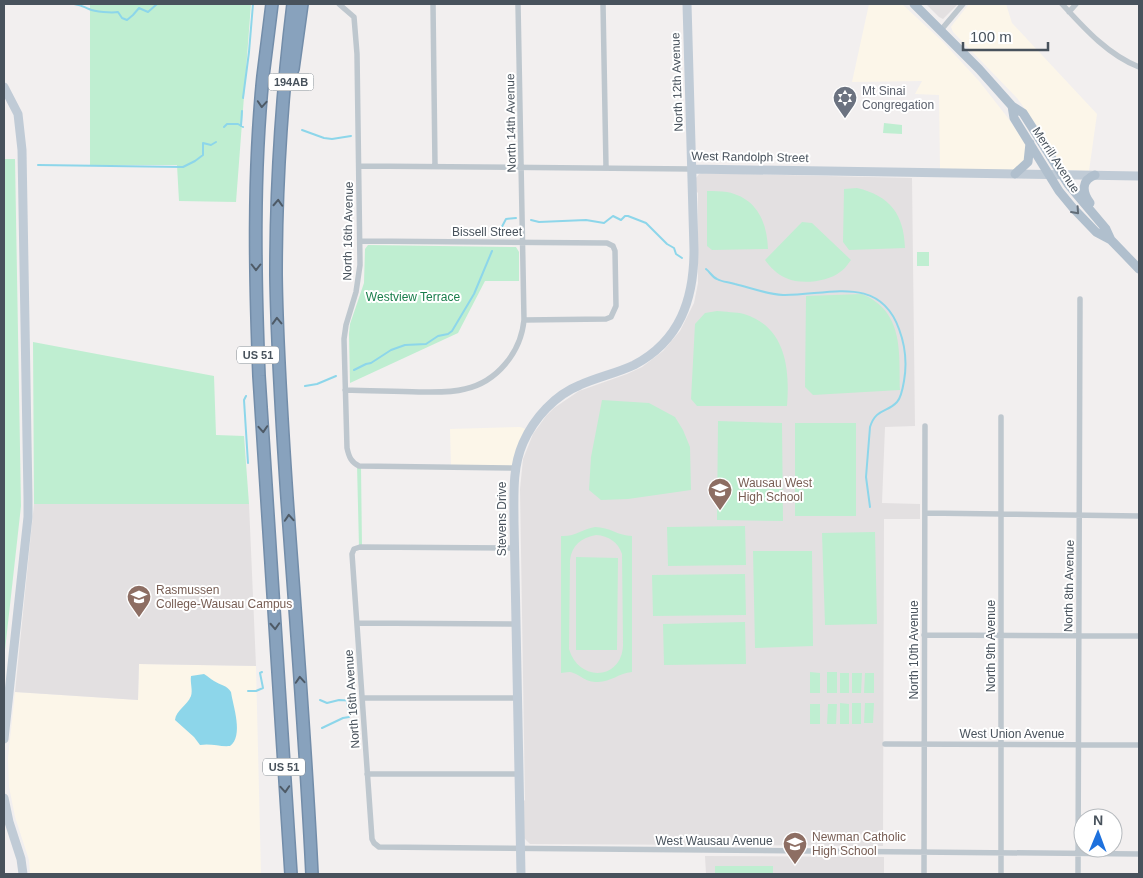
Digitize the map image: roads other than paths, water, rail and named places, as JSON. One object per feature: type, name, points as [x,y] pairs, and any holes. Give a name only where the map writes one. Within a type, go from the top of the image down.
[{"type":"highway","name":"US 51","points":[[270,4],[263,77],[257,190],[256,263],[258,336],[291,874]]},
{"type":"highway","name":"US 51","points":[[293,4],[285,74],[276,273],[278,358],[312,874]]},
{"type":"highway","name":"194AB","points":[[280,160],[302,4]]},
{"type":"highway","points":[[284,874],[288,829]]},
{"type":"highway","points":[[310,832],[316,874]]},
{"type":"main road","name":"Merrill Avenue","points":[[914,4],[1012,106],[1026,116],[1068,184],[1098,218],[1111,240]]},
{"type":"main road","name":"Merrill Avenue","points":[[1012,106],[1013,117],[1064,196],[1096,232],[1111,240],[1139,269]]},
{"type":"main road","points":[[1015,174],[1028,162],[1030,142]]},
{"type":"main road","points":[[1095,175],[1087,179],[1084,193],[1098,218]]},
{"type":"street","name":"North 16th Avenue","points":[[339,4],[354,17],[355,21],[360,241],[358,283],[344,338],[347,448],[352,462],[359,466],[515,468]]},
{"type":"street","points":[[433,4],[435,166]]},
{"type":"street","name":"North 14th Avenue","points":[[346,390],[448,392],[475,386],[493,376],[508,361],[520,338],[524,320],[518,4]]},
{"type":"street","points":[[603,4],[606,167]]},
{"type":"street","name":"North 12th Avenue","points":[[687,4],[694,250]]},
{"type":"street","points":[[941,30],[963,4]]},
{"type":"street","points":[[1062,4],[1088,32],[1112,52],[1139,67]]},
{"type":"street","points":[[1069,12],[1076,4]]},
{"type":"street","points":[[4,87],[18,114],[22,150],[28,498],[28,517],[4,739]]},
{"type":"street","name":"West Randolph Street","points":[[359,166],[606,167],[1139,176]]},
{"type":"street","name":"Bissell Street","points":[[360,241],[607,243],[613,246],[615,251],[616,306],[611,317],[606,320],[524,320]]},
{"type":"street","name":"Stevens Drive","points":[[521,874],[515,468],[522,444],[529,430],[556,399],[580,385],[634,364],[649,356],[665,340],[682,316],[688,301],[693,277],[694,250]]},
{"type":"street","name":"North 8th Avenue","points":[[1078,808],[1080,299]]},
{"type":"street","name":"North 9th Avenue","points":[[1001,417],[1001,874]]},
{"type":"street","name":"North 10th Avenue","points":[[924,874],[925,426]]},
{"type":"street","points":[[925,513],[1139,516]]},
{"type":"street","name":"North 16th Avenue","points":[[379,847],[372,839],[352,554],[356,547],[515,548]]},
{"type":"street","points":[[357,622],[516,624]]},
{"type":"street","points":[[924,635],[1139,636]]},
{"type":"street","points":[[362,698],[517,698]]},
{"type":"street","name":"West Union Avenue","points":[[885,744],[1139,745]]},
{"type":"street","points":[[367,774],[519,774]]},
{"type":"street","points":[[4,798],[9,822],[21,859],[23,874]]},
{"type":"street","name":"West Wausau Avenue","points":[[379,847],[1073,854]]},
{"type":"street","name":"West Wausau Avenue","points":[[1123,854],[1139,854]]},
{"type":"street","name":"North 8th Avenue","points":[[1078,858],[1078,874]]},
{"type":"water","points":[[204,674],[225,686],[231,692],[237,728],[234,741],[230,746],[200,745],[175,720],[177,713],[191,696],[191,676]]},
{"type":"waterway","points":[[74,4],[95,11],[118,12],[122,18],[127,20],[139,8],[148,12],[157,4]]},
{"type":"waterway","points":[[243,98],[253,4]]},
{"type":"waterway","points":[[241,126],[242,111]]},
{"type":"waterway","points":[[224,127],[227,124],[238,124],[243,127]]},
{"type":"waterway","points":[[302,130],[332,139],[351,136]]},
{"type":"waterway","points":[[38,165],[183,167],[203,155],[203,143],[211,145],[216,142]]},
{"type":"waterway","points":[[531,220],[539,222],[586,220],[604,223],[613,216],[621,220],[628,216],[646,223],[667,244],[674,248],[676,254],[682,258]]},
{"type":"waterway","points":[[497,236],[506,219],[516,218]]},
{"type":"waterway","points":[[354,370],[371,363],[391,350],[405,345],[426,344],[438,336],[452,331],[474,294],[492,251]]},
{"type":"waterway","points":[[706,269],[721,281],[783,295],[833,291],[850,291],[865,294],[878,300],[890,312],[903,341],[905,375],[901,395],[898,400],[875,417],[870,427],[866,477],[870,507]]},
{"type":"waterway","points":[[305,386],[317,384],[336,376]]},
{"type":"waterway","points":[[246,396],[244,400],[248,463]]},
{"type":"waterway","points":[[248,691],[256,691],[263,688],[260,673],[262,672]]},
{"type":"waterway","points":[[320,700],[327,703],[339,700],[356,701]]},
{"type":"waterway","points":[[322,728],[349,717],[351,713],[347,706],[348,701]]},
{"type":"place","name":"Mt Sinai Congregation","points":[[845,119]]},
{"type":"place","name":"Wausau West High School","points":[[720,511]]},
{"type":"place","name":"Rasmussen College-Wausau Campus","points":[[139,618]]},
{"type":"place","name":"Newman Catholic High School","points":[[795,865]]},
{"type":"park label","name":"Westview Terrace","points":[[413,297]]}]
